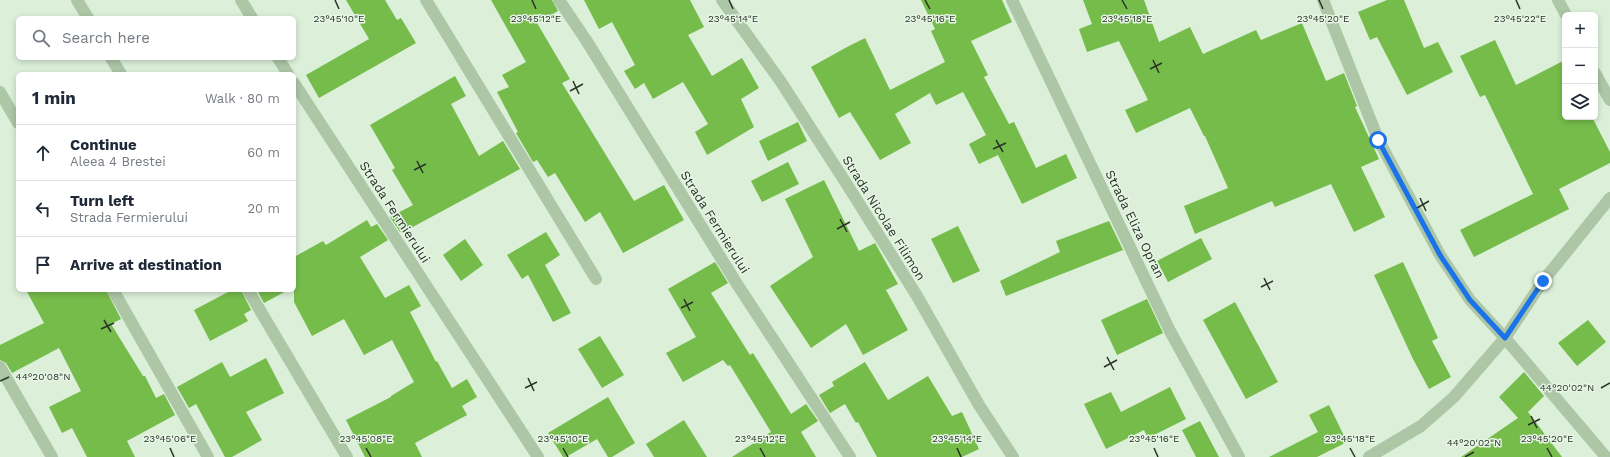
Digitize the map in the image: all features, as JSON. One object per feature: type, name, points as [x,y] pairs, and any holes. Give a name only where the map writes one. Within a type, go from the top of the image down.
[{"type":"street","points":[[77,0],[87,16]]},
{"type":"street","points":[[240,0],[251,16]]},
{"type":"street","points":[[426,0],[596,279]]},
{"type":"street","name":"Strada Fermierului","points":[[559,0],[586,40],[738,284],[850,457]]},
{"type":"street","name":"Strada Nicolae Filimon","points":[[722,0],[781,82],[853,194],[917,296],[979,405],[1013,457]]},
{"type":"street","name":"Strada Eliza Opran","points":[[1012,0],[1170,331],[1240,457]]},
{"type":"street","points":[[1323,0],[1378,140],[1436,248],[1470,300],[1505,338],[1606,457]]},
{"type":"street","points":[[1558,0],[1564,12]]},
{"type":"street","points":[[112,60],[120,72]]},
{"type":"street","points":[[279,60],[287,72]]},
{"type":"street","points":[[1598,78],[1610,100]]},
{"type":"street","name":"Strada Fermierului","points":[[296,86],[538,457]]},
{"type":"street","points":[[0,92],[16,120]]},
{"type":"street","points":[[1369,457],[1421,426],[1454,397],[1505,338],[1543,281],[1610,198]]},
{"type":"street","points":[[114,292],[208,457]]},
{"type":"street","points":[[249,292],[347,457]]},
{"type":"street","points":[[0,367],[52,457]]},
{"type":"building","points":[[346,0],[385,0],[397,20],[401,18],[416,43],[319,98],[306,75],[369,39]]},
{"type":"building","points":[[491,0],[552,0],[558,11],[537,23],[570,79],[562,83],[634,201],[664,185],[684,220],[623,253],[600,212],[585,222],[555,173],[548,177],[537,160],[533,162],[516,133],[518,132],[497,92],[509,87],[502,75],[526,62]]},
{"type":"building","points":[[584,0],[690,0],[704,27],[688,35],[712,76],[742,58],[759,88],[741,99],[754,127],[707,155],[695,132],[708,124],[683,82],[653,99],[644,83],[635,89],[624,71],[635,65],[612,22],[599,29]]},
{"type":"building","points":[[921,0],[1002,0],[1012,22],[971,41],[988,75],[984,77],[1009,124],[1014,122],[1036,168],[1066,154],[1077,178],[1022,204],[998,155],[979,164],[969,144],[986,135],[963,92],[936,105],[930,93],[895,114],[911,143],[880,160],[850,112],[839,118],[811,67],[847,47],[865,38],[890,90],[945,62],[931,31],[935,29]]},
{"type":"building","points":[[1083,0],[1144,0],[1159,42],[1190,27],[1203,54],[1256,30],[1261,40],[1302,23],[1326,81],[1344,73],[1357,106],[1355,107],[1379,159],[1361,167],[1385,217],[1354,232],[1331,184],[1275,207],[1272,201],[1195,234],[1184,206],[1228,188],[1205,136],[1190,108],[1136,133],[1125,110],[1148,100],[1119,41],[1087,52],[1079,29],[1092,24]]},
{"type":"building","points":[[1387,0],[1404,0],[1424,48],[1438,42],[1453,72],[1407,95],[1377,37],[1370,40],[1358,12]]},
{"type":"building","points":[[1495,40],[1516,85],[1562,62],[1562,120],[1594,120],[1610,152],[1610,163],[1559,189],[1569,209],[1474,257],[1460,230],[1533,194],[1485,95],[1480,97],[1460,56]]},
{"type":"building","points":[[455,76],[466,96],[451,104],[479,156],[503,141],[520,169],[409,229],[408,228],[400,232],[390,217],[413,205],[392,170],[395,168],[370,125]]},
{"type":"building","points":[[798,122],[807,141],[768,161],[759,141]]},
{"type":"building","points":[[788,162],[799,184],[762,202],[751,181]]},
{"type":"building","points":[[824,180],[859,251],[875,243],[898,284],[886,290],[908,330],[863,355],[846,324],[811,348],[770,286],[813,257],[785,199]]},
{"type":"building","points":[[367,220],[371,227],[377,224],[388,240],[360,257],[385,298],[409,285],[421,306],[410,312],[436,362],[437,361],[452,388],[467,379],[477,397],[462,406],[467,415],[415,443],[422,457],[365,457],[346,420],[391,397],[414,382],[392,340],[364,355],[344,319],[312,336],[294,302],[294,292],[296,292],[296,256],[323,241],[326,245]]},
{"type":"building","points":[[1109,221],[1123,250],[1006,296],[1000,281],[1060,252],[1056,241]]},
{"type":"building","points":[[958,226],[980,271],[953,283],[931,239]]},
{"type":"building","points":[[546,232],[560,255],[545,265],[571,313],[553,322],[528,275],[522,279],[507,255]]},
{"type":"building","points":[[1201,238],[1212,259],[1168,282],[1157,261]]},
{"type":"building","points":[[465,239],[483,265],[461,281],[443,255]]},
{"type":"building","points":[[715,262],[728,283],[711,293],[750,355],[753,353],[791,414],[806,404],[818,421],[801,432],[816,457],[732,457],[771,432],[730,365],[728,366],[723,360],[683,382],[666,353],[696,337],[668,289]]},
{"type":"building","points":[[1403,262],[1438,338],[1432,341],[1451,377],[1429,389],[1413,359],[1374,275]]},
{"type":"building","points":[[27,292],[107,292],[121,319],[111,324],[143,376],[145,376],[156,398],[164,394],[175,415],[127,441],[135,457],[87,457],[72,428],[62,433],[49,407],[81,391],[59,348],[12,373],[6,363],[0,360],[0,345],[44,323]]},
{"type":"building","points":[[228,292],[242,292],[251,310],[244,314],[248,321],[210,341],[194,310]]},
{"type":"building","points":[[258,292],[284,292],[264,303]]},
{"type":"building","points":[[1147,299],[1163,333],[1117,355],[1101,320]]},
{"type":"building","points":[[1235,302],[1278,382],[1246,399],[1203,320]]},
{"type":"building","points":[[1588,320],[1606,342],[1577,366],[1558,343]]},
{"type":"building","points":[[600,336],[624,375],[602,388],[578,349]]},
{"type":"building","points":[[266,358],[284,393],[246,412],[262,440],[232,457],[225,457],[196,404],[189,408],[177,387],[222,362],[230,377]]},
{"type":"building","points":[[865,362],[888,400],[928,376],[952,416],[962,412],[979,449],[962,457],[877,457],[858,422],[856,423],[845,404],[830,413],[819,395],[834,386],[832,382]]},
{"type":"building","points":[[1524,372],[1544,396],[1528,412],[1562,457],[1461,457],[1518,418],[1499,397]]},
{"type":"building","points":[[1170,387],[1186,419],[1148,438],[1144,430],[1106,449],[1084,404],[1111,392],[1121,412]]},
{"type":"building","points":[[608,397],[635,443],[612,457],[608,457],[597,439],[566,457],[563,457],[548,433]]},
{"type":"building","points":[[1329,405],[1347,442],[1317,457],[1269,457],[1318,432],[1309,415]]},
{"type":"building","points":[[684,420],[707,457],[654,457],[646,444]]},
{"type":"building","points":[[1200,421],[1219,457],[1196,457],[1182,430]]},
{"type":"route","points":[[1378,140],[1440,255],[1470,300],[1505,338],[1543,281]]}]
